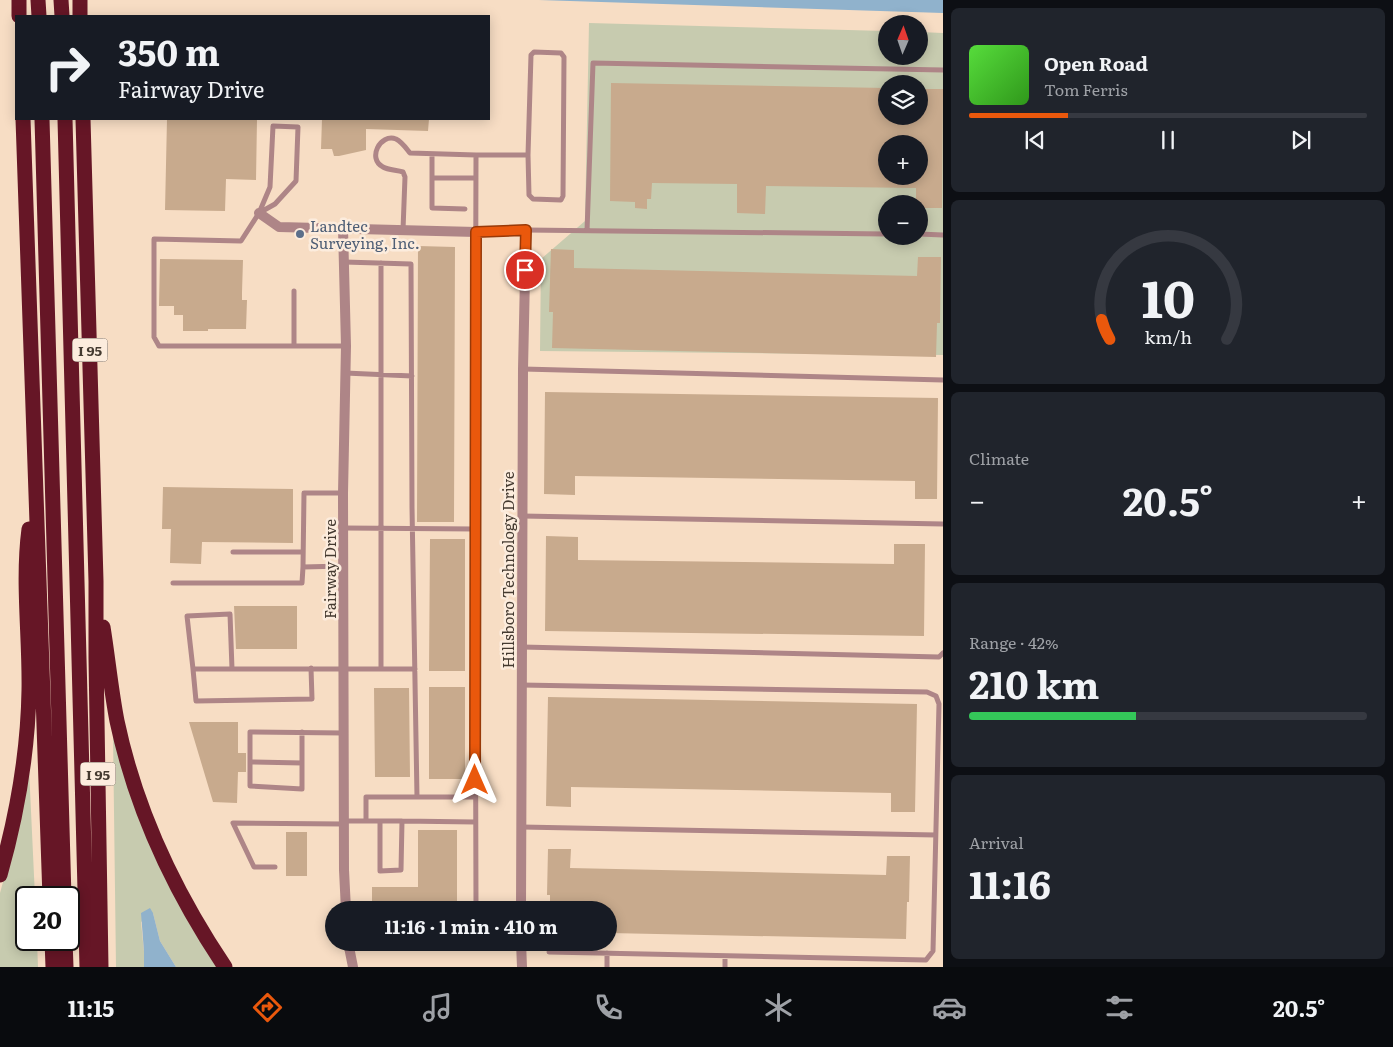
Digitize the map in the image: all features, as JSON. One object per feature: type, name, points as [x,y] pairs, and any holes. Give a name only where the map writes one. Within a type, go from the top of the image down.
[{"type":"highway","points":[[19,0],[19,15]]},
{"type":"highway","points":[[38,0],[39,15]]},
{"type":"highway","points":[[61,0],[62,15]]},
{"type":"highway","points":[[80,0],[80,15]]},
{"type":"highway","points":[[23,120],[50,886]]},
{"type":"highway","points":[[42,120],[64,886]]},
{"type":"highway","points":[[65,120],[87,967]]},
{"type":"highway","name":"I 95","points":[[83,120],[96,581],[101,967]]},
{"type":"highway","points":[[0,875],[17,805],[28,726],[29,668],[26,552],[36,481]]},
{"type":"highway","points":[[96,581],[117,720],[136,794],[175,884],[197,924],[225,967]]},
{"type":"highway","points":[[52,951],[53,967]]},
{"type":"highway","points":[[65,951],[66,967]]},
{"type":"street","points":[[259,213],[279,227],[476,232],[526,230]]},
{"type":"street","name":"Fairway Drive","points":[[343,228],[346,346],[344,493],[346,901]]},
{"type":"street","name":"Hillsboro Technology Drive","points":[[521,901],[523,369],[526,230]]},
{"type":"street","points":[[350,951],[353,967]]},
{"type":"street","points":[[521,951],[522,967]]},
{"type":"lane","points":[[534,52],[561,53],[564,57],[563,196],[561,200],[532,199],[529,195],[528,155],[531,55],[534,52]]},
{"type":"lane","points":[[587,231],[593,63],[943,70]]},
{"type":"lane","points":[[259,213],[275,204],[296,181],[298,127],[274,126],[270,187],[259,213],[241,241],[154,239],[154,337],[159,346],[346,346]]},
{"type":"lane","points":[[404,230],[404,177],[402,172],[383,167],[378,163],[376,156],[382,142],[395,138],[410,153],[528,155]]},
{"type":"lane","points":[[432,154],[432,208],[465,209]]},
{"type":"lane","points":[[476,154],[474,529],[476,901]]},
{"type":"lane","points":[[432,178],[476,178]]},
{"type":"lane","points":[[526,230],[878,234]]},
{"type":"lane","points":[[928,234],[943,234]]},
{"type":"lane","points":[[343,262],[411,264],[412,529],[417,797]]},
{"type":"lane","points":[[381,263],[382,669]]},
{"type":"lane","points":[[294,291],[294,346]]},
{"type":"lane","points":[[523,369],[943,380]]},
{"type":"lane","points":[[345,373],[412,376]]},
{"type":"lane","points":[[173,583],[302,583],[304,493],[344,493]]},
{"type":"lane","points":[[522,516],[943,524]]},
{"type":"lane","points":[[344,528],[474,529]]},
{"type":"lane","points":[[233,552],[303,552]]},
{"type":"lane","points":[[303,567],[344,566]]},
{"type":"lane","points":[[232,669],[230,614],[187,616],[196,701],[312,699],[311,668]]},
{"type":"lane","points":[[521,647],[939,657],[943,653]]},
{"type":"lane","points":[[193,669],[415,669]]},
{"type":"lane","points":[[521,685],[927,692],[936,696],[939,704],[933,951],[926,960],[549,952]]},
{"type":"lane","points":[[302,732],[302,789],[250,786],[250,732],[302,732],[344,733]]},
{"type":"lane","points":[[250,762],[302,763]]},
{"type":"lane","points":[[366,821],[366,797],[475,797]]},
{"type":"lane","points":[[380,821],[380,871],[401,870],[402,821]]},
{"type":"lane","points":[[275,867],[254,867],[233,823],[475,822]]},
{"type":"lane","points":[[521,827],[936,835]]},
{"type":"lane","points":[[607,953],[607,967]]},
{"type":"lane","points":[[725,956],[725,967]]},
{"type":"green space","points":[[589,23],[878,31],[878,65],[928,65],[928,32],[943,33],[943,355],[540,351],[541,259],[585,221]]},
{"type":"green space","points":[[113,734],[178,902],[192,928],[218,967],[176,967],[160,941],[153,913],[141,922],[144,967],[116,967]]},
{"type":"green space","points":[[29,768],[34,886],[15,886],[15,951],[37,951],[38,967],[0,967],[0,893],[12,849]]},
{"type":"water","points":[[539,0],[943,0],[943,13]]},
{"type":"water","points":[[150,908],[160,941],[176,967],[144,967],[141,913]]},
{"type":"building","points":[[611,83],[878,88],[878,125],[928,125],[928,89],[943,89],[942,208],[928,208],[928,195],[916,195],[916,188],[766,186],[765,214],[737,213],[737,184],[652,183],[651,199],[647,199],[647,209],[635,208],[635,202],[610,201]]},
{"type":"building","points":[[167,120],[257,120],[256,180],[226,179],[225,211],[165,210]]},
{"type":"building","points":[[322,120],[429,120],[428,131],[366,129],[366,150],[334,156],[332,149],[321,149]]},
{"type":"building","points":[[418,246],[455,247],[454,522],[417,522]]},
{"type":"building","points":[[551,249],[574,250],[574,268],[917,276],[918,257],[941,257],[940,323],[937,323],[936,357],[552,348],[553,312],[549,312]]},
{"type":"building","points":[[160,259],[243,260],[242,300],[247,300],[246,329],[183,331],[183,315],[174,315],[174,306],[159,306]]},
{"type":"building","points":[[545,392],[938,398],[937,499],[915,499],[915,481],[575,476],[575,495],[544,494]]},
{"type":"building","points":[[163,487],[293,489],[293,543],[202,542],[201,564],[170,563],[171,529],[162,529]]},
{"type":"building","points":[[546,536],[578,537],[578,560],[894,564],[894,544],[925,544],[924,636],[545,631]]},
{"type":"building","points":[[430,539],[465,539],[465,671],[429,671]]},
{"type":"building","points":[[234,606],[297,606],[297,649],[236,649]]},
{"type":"building","points":[[429,687],[465,687],[465,779],[429,779]]},
{"type":"building","points":[[374,688],[409,688],[410,777],[375,777]]},
{"type":"building","points":[[548,697],[917,704],[915,812],[891,812],[891,793],[571,787],[571,807],[546,806]]},
{"type":"building","points":[[189,722],[238,722],[238,753],[246,753],[246,772],[238,772],[237,803],[213,802]]},
{"type":"building","points":[[418,830],[457,830],[457,901],[372,901],[372,887],[418,887]]},
{"type":"building","points":[[286,832],[307,832],[307,876],[286,876]]},
{"type":"building","points":[[548,849],[571,849],[570,868],[886,875],[887,856],[910,856],[906,939],[617,933],[617,901],[550,901],[550,895],[547,895]]},
{"type":"place","name":"Landtec Surveying, Inc.","points":[[300,234]]},
{"type":"route","points":[[475,780],[476,232],[526,230],[525,270]]}]
